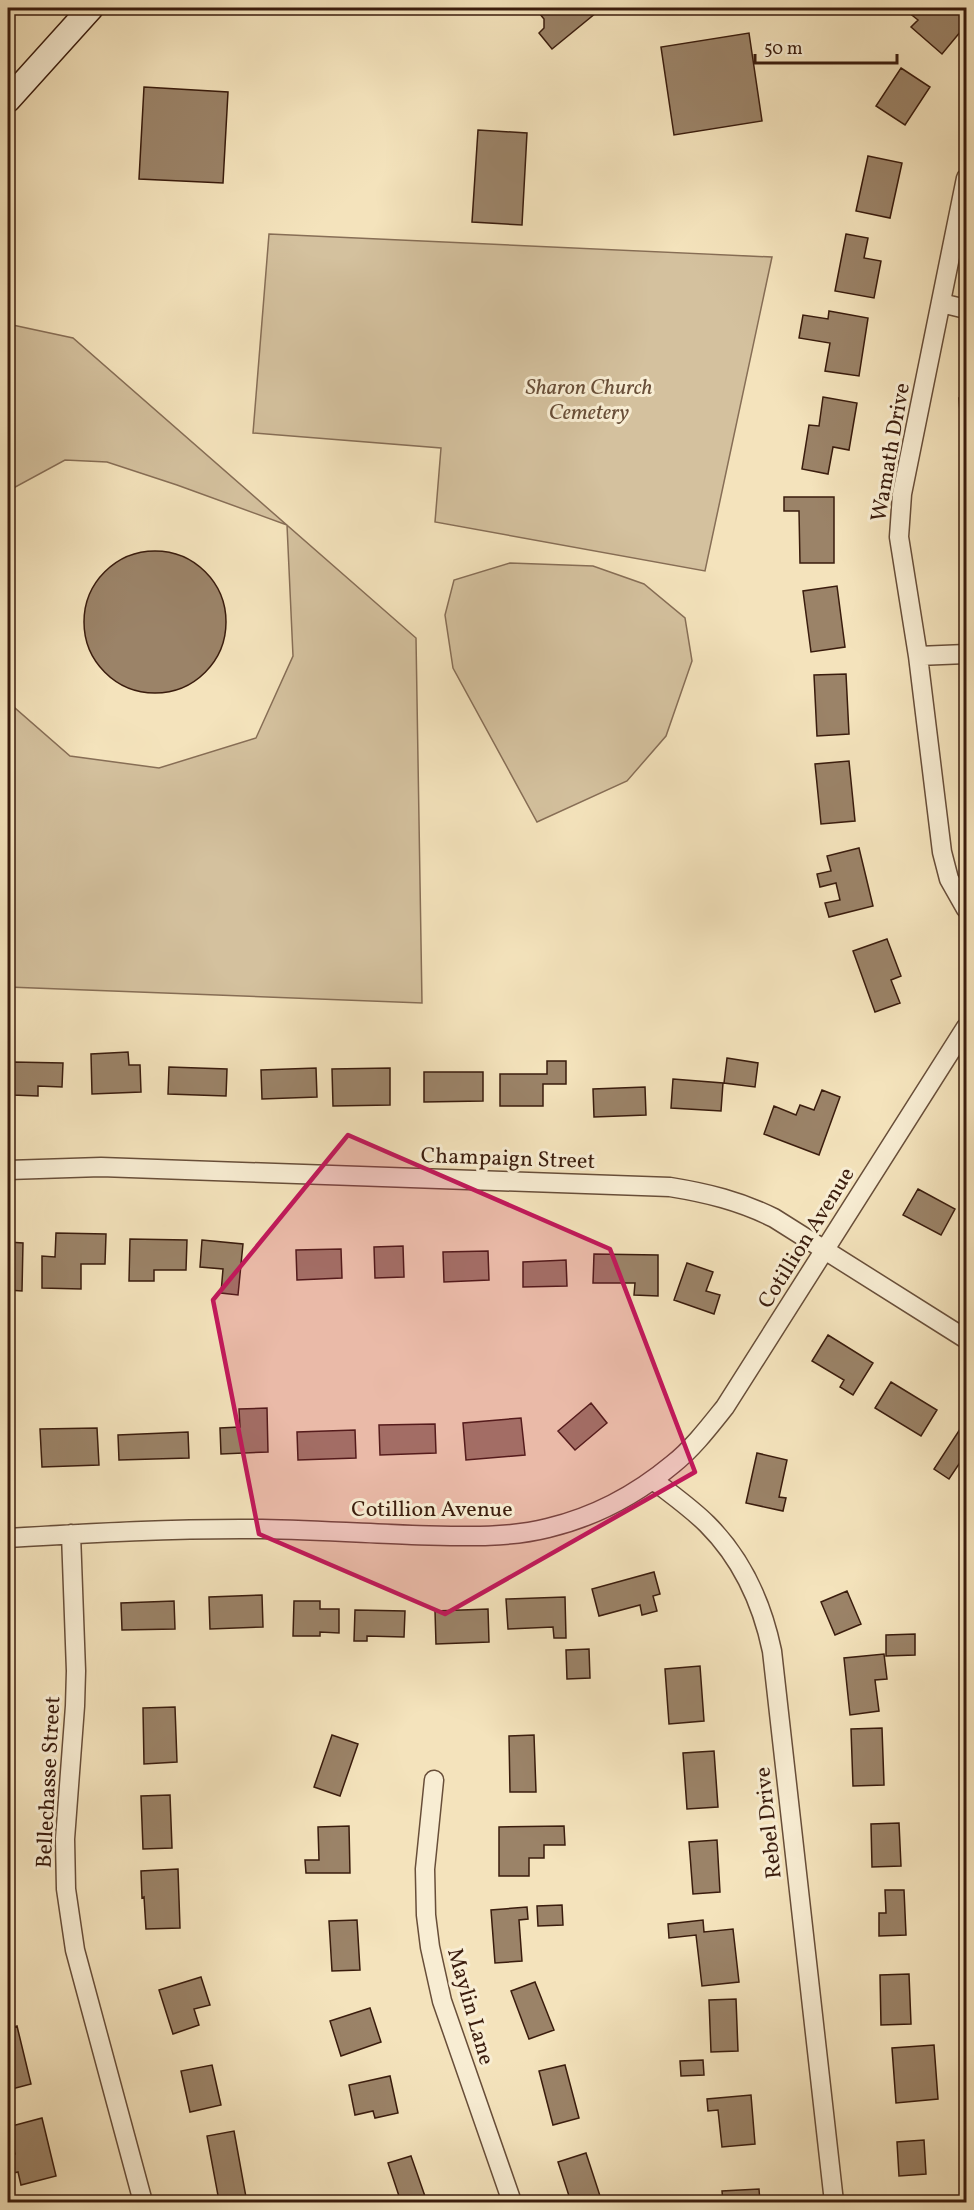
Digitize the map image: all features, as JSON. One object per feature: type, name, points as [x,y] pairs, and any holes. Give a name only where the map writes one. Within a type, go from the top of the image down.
[{"type":"main road","points":[[8,100],[91,8]]},
{"type":"street","name":"Wamath Drive","points":[[966,178],[902,494],[899,522],[899,537],[918,656],[942,852],[949,879],[966,909]]},
{"type":"street","points":[[941,303],[966,309]]},
{"type":"street","points":[[918,656],[966,654]]},
{"type":"street","name":"Cotillion Avenue","points":[[8,1538],[186,1529],[508,1535],[548,1528],[586,1517],[624,1498],[653,1480],[674,1463],[699,1439],[725,1407],[966,1027]]},
{"type":"street","name":"Champaign Street","points":[[8,1170],[101,1167],[670,1187],[709,1193],[757,1209],[825,1249],[966,1339]]},
{"type":"street","name":"Rebel Drive","points":[[653,1480],[708,1525],[731,1552],[757,1598],[768,1633],[776,1686],[834,2202]]},
{"type":"street","name":"Bellechasse Street","points":[[71,1534],[76,1694],[65,1839],[66,1889],[75,1950],[138,2201]]},
{"type":"street","name":"Maylin Lane","points":[[434,1780],[425,1869],[426,1915],[431,1955],[442,2001],[512,2202]]},
{"type":"highlighted area","points":[[348,1135],[610,1249],[695,1472],[445,1614],[259,1534],[213,1300]]},
{"type":"green space","name":"Sharon Church Cemetery","points":[[269,234],[772,257],[705,571],[435,522],[441,448],[253,433]]},
{"type":"green space","points":[[8,324],[73,338],[287,525],[107,462],[65,460],[8,491]]},
{"type":"green space","points":[[287,525],[416,638],[422,1003],[8,987],[8,702],[70,756],[159,768],[256,738],[293,656]]},
{"type":"green space","points":[[510,563],[593,566],[644,584],[685,618],[692,661],[666,736],[627,781],[537,822],[453,668],[445,615],[454,580]]},
{"type":"building","points":[[535,8],[602,8],[552,49],[539,33],[544,28],[544,19]]},
{"type":"building","points":[[903,8],[966,8],[966,25],[942,54],[911,27],[918,20]]},
{"type":"building","points":[[749,33],[762,121],[674,135],[661,47]]},
{"type":"building","points":[[901,68],[930,87],[905,125],[876,106]]},
{"type":"building","points":[[144,87],[228,92],[223,183],[139,179]]},
{"type":"building","points":[[478,130],[527,133],[522,225],[472,222]]},
{"type":"building","points":[[868,156],[902,163],[890,218],[856,211]]},
{"type":"building","points":[[846,234],[868,238],[864,258],[881,261],[874,298],[835,291]]},
{"type":"building","points":[[829,311],[868,318],[859,376],[825,371],[830,343],[799,338],[803,315],[828,319]]},
{"type":"building","points":[[823,397],[857,403],[849,450],[833,447],[828,474],[802,469],[809,425],[819,426]]},
{"type":"building","points":[[959,398],[966,398],[966,428],[961,428]]},
{"type":"building","points":[[784,497],[834,497],[834,563],[800,563],[799,511],[784,511]]},
{"type":"building","points":[[155,551],[182,556],[205,572],[221,595],[226,622],[221,649],[205,672],[182,688],[155,693],[128,688],[105,672],[89,649],[84,622],[89,595],[105,572],[128,556]]},
{"type":"building","points":[[837,586],[845,647],[811,652],[803,591]]},
{"type":"building","points":[[846,674],[849,734],[817,736],[814,675]]},
{"type":"building","points":[[849,761],[855,821],[821,824],[815,764]]},
{"type":"building","points":[[859,848],[873,906],[829,917],[825,903],[840,900],[836,883],[820,887],[817,874],[831,871],[827,856]]},
{"type":"building","points":[[887,939],[901,976],[891,980],[900,1003],[875,1012],[853,951]]},
{"type":"building","points":[[128,1052],[129,1065],[140,1065],[141,1092],[92,1094],[91,1054]]},
{"type":"building","points":[[727,1058],[758,1063],[755,1087],[724,1083]]},
{"type":"building","points":[[547,1061],[566,1061],[566,1084],[543,1084],[543,1106],[500,1106],[500,1074],[547,1074]]},
{"type":"building","points":[[13,1062],[63,1063],[62,1087],[38,1086],[38,1096],[12,1095]]},
{"type":"building","points":[[169,1067],[227,1069],[226,1096],[168,1094]]},
{"type":"building","points":[[316,1068],[317,1097],[262,1099],[261,1070]]},
{"type":"building","points":[[390,1068],[390,1105],[333,1106],[332,1069]]},
{"type":"building","points":[[424,1072],[483,1072],[483,1101],[424,1102]]},
{"type":"building","points":[[673,1079],[723,1083],[721,1111],[671,1108]]},
{"type":"building","points":[[645,1087],[646,1115],[594,1117],[593,1089]]},
{"type":"building","points":[[822,1090],[840,1097],[819,1155],[764,1134],[774,1106],[796,1115],[800,1105],[814,1110]]},
{"type":"building","points":[[918,1189],[955,1209],[941,1235],[903,1215]]},
{"type":"building","points":[[56,1233],[106,1234],[105,1264],[81,1264],[81,1289],[42,1288],[42,1256],[55,1257]]},
{"type":"building","points":[[130,1239],[187,1240],[186,1270],[154,1270],[154,1281],[129,1281]]},
{"type":"building","points":[[202,1240],[243,1244],[238,1295],[221,1293],[223,1269],[200,1267]]},
{"type":"building","points":[[8,1242],[23,1243],[22,1291],[8,1290]]},
{"type":"building","points":[[403,1246],[404,1277],[375,1278],[374,1247]]},
{"type":"building","points":[[341,1249],[342,1278],[297,1280],[296,1250]]},
{"type":"building","points":[[488,1251],[489,1280],[444,1282],[443,1252]]},
{"type":"building","points":[[594,1254],[658,1255],[658,1296],[634,1295],[635,1283],[593,1283]]},
{"type":"building","points":[[566,1260],[567,1286],[523,1287],[523,1262]]},
{"type":"building","points":[[687,1263],[713,1272],[706,1291],[720,1295],[714,1314],[674,1300]]},
{"type":"building","points":[[828,1335],[873,1363],[853,1395],[840,1387],[844,1380],[812,1361]]},
{"type":"building","points":[[891,1382],[937,1410],[921,1436],[875,1408]]},
{"type":"building","points":[[591,1403],[607,1423],[575,1450],[558,1431]]},
{"type":"building","points":[[267,1408],[268,1452],[221,1454],[220,1428],[240,1427],[239,1409]]},
{"type":"building","points":[[521,1418],[525,1455],[466,1460],[463,1423]]},
{"type":"building","points":[[435,1424],[436,1453],[380,1455],[379,1425]]},
{"type":"building","points":[[962,1426],[966,1429],[966,1464],[961,1461],[949,1479],[934,1469]]},
{"type":"building","points":[[97,1428],[99,1465],[42,1467],[40,1429]]},
{"type":"building","points":[[355,1430],[356,1458],[298,1460],[297,1432]]},
{"type":"building","points":[[188,1432],[189,1458],[119,1460],[118,1435]]},
{"type":"building","points":[[757,1453],[787,1460],[779,1497],[786,1498],[783,1511],[746,1503]]},
{"type":"building","points":[[654,1572],[660,1594],[653,1596],[657,1611],[642,1615],[640,1605],[599,1616],[592,1589]]},
{"type":"building","points":[[847,1591],[861,1624],[835,1635],[821,1602]]},
{"type":"building","points":[[262,1595],[263,1627],[210,1629],[209,1597]]},
{"type":"building","points":[[565,1597],[566,1638],[554,1638],[553,1627],[508,1629],[506,1599]]},
{"type":"building","points":[[174,1601],[175,1629],[122,1630],[121,1603]]},
{"type":"building","points":[[294,1601],[320,1601],[320,1609],[339,1609],[339,1633],[320,1632],[320,1636],[293,1636]]},
{"type":"building","points":[[488,1609],[489,1642],[436,1644],[435,1611]]},
{"type":"building","points":[[355,1610],[405,1611],[404,1637],[367,1636],[367,1641],[354,1641]]},
{"type":"building","points":[[915,1634],[915,1655],[886,1656],[886,1635]]},
{"type":"building","points":[[589,1649],[590,1678],[567,1679],[566,1650]]},
{"type":"building","points":[[884,1654],[887,1679],[875,1680],[879,1711],[850,1715],[844,1658]]},
{"type":"building","points":[[700,1666],[704,1721],[669,1724],[665,1669]]},
{"type":"building","points":[[175,1707],[177,1762],[144,1764],[143,1708]]},
{"type":"building","points":[[882,1728],[884,1785],[853,1786],[851,1729]]},
{"type":"building","points":[[332,1735],[358,1744],[340,1796],[314,1787]]},
{"type":"building","points":[[534,1735],[536,1792],[510,1792],[509,1736]]},
{"type":"building","points":[[714,1751],[718,1807],[687,1809],[683,1753]]},
{"type":"building","points":[[170,1795],[172,1848],[143,1849],[141,1796]]},
{"type":"building","points":[[899,1823],[901,1866],[872,1867],[871,1824]]},
{"type":"building","points":[[349,1826],[350,1873],[306,1873],[305,1860],[319,1860],[318,1827]]},
{"type":"building","points":[[564,1826],[565,1845],[544,1845],[544,1858],[529,1858],[529,1876],[499,1876],[499,1827]]},
{"type":"building","points":[[717,1840],[720,1892],[693,1894],[689,1842]]},
{"type":"building","points":[[178,1869],[180,1928],[146,1929],[141,1871]]},
{"type":"building","points":[[885,1890],[904,1890],[906,1935],[879,1936],[879,1913],[886,1913]]},
{"type":"building","points":[[562,1905],[563,1925],[538,1926],[537,1906]]},
{"type":"building","points":[[527,1907],[528,1919],[519,1920],[522,1961],[495,1963],[491,1910]]},
{"type":"building","points":[[357,1920],[360,1970],[332,1971],[329,1921]]},
{"type":"building","points":[[703,1920],[704,1932],[733,1929],[739,1982],[702,1986],[696,1935],[669,1938],[668,1924]]},
{"type":"building","points":[[909,1974],[911,2024],[881,2025],[880,1975]]},
{"type":"building","points":[[201,1977],[210,2005],[194,2009],[199,2025],[173,2034],[159,1990]]},
{"type":"building","points":[[535,1982],[554,2030],[529,2039],[511,1991]]},
{"type":"building","points":[[736,1999],[738,2051],[711,2052],[709,2000]]},
{"type":"building","points":[[370,2008],[381,2042],[341,2056],[330,2021]]},
{"type":"building","points":[[17,2026],[31,2084],[8,2090],[8,2029]]},
{"type":"building","points":[[934,2045],[938,2099],[896,2103],[892,2048]]},
{"type":"building","points":[[703,2060],[704,2075],[681,2076],[680,2061]]},
{"type":"building","points":[[212,2065],[221,2105],[190,2112],[181,2071]]},
{"type":"building","points":[[565,2065],[579,2118],[553,2125],[539,2071]]},
{"type":"building","points":[[390,2076],[398,2113],[375,2118],[373,2111],[355,2115],[349,2085]]},
{"type":"building","points":[[751,2095],[755,2144],[722,2147],[718,2110],[708,2111],[707,2099]]},
{"type":"building","points":[[42,2118],[56,2176],[21,2185],[18,2172],[9,2174],[8,2156],[15,2154],[8,2127]]},
{"type":"building","points":[[234,2131],[246,2197],[219,2201],[207,2136]]},
{"type":"building","points":[[924,2140],[926,2174],[899,2176],[897,2142]]},
{"type":"building","points":[[586,2153],[602,2202],[571,2202],[558,2162]]},
{"type":"building","points":[[411,2156],[427,2202],[401,2202],[388,2163]]},
{"type":"building","points":[[759,2189],[760,2202],[723,2202],[722,2191]]}]
